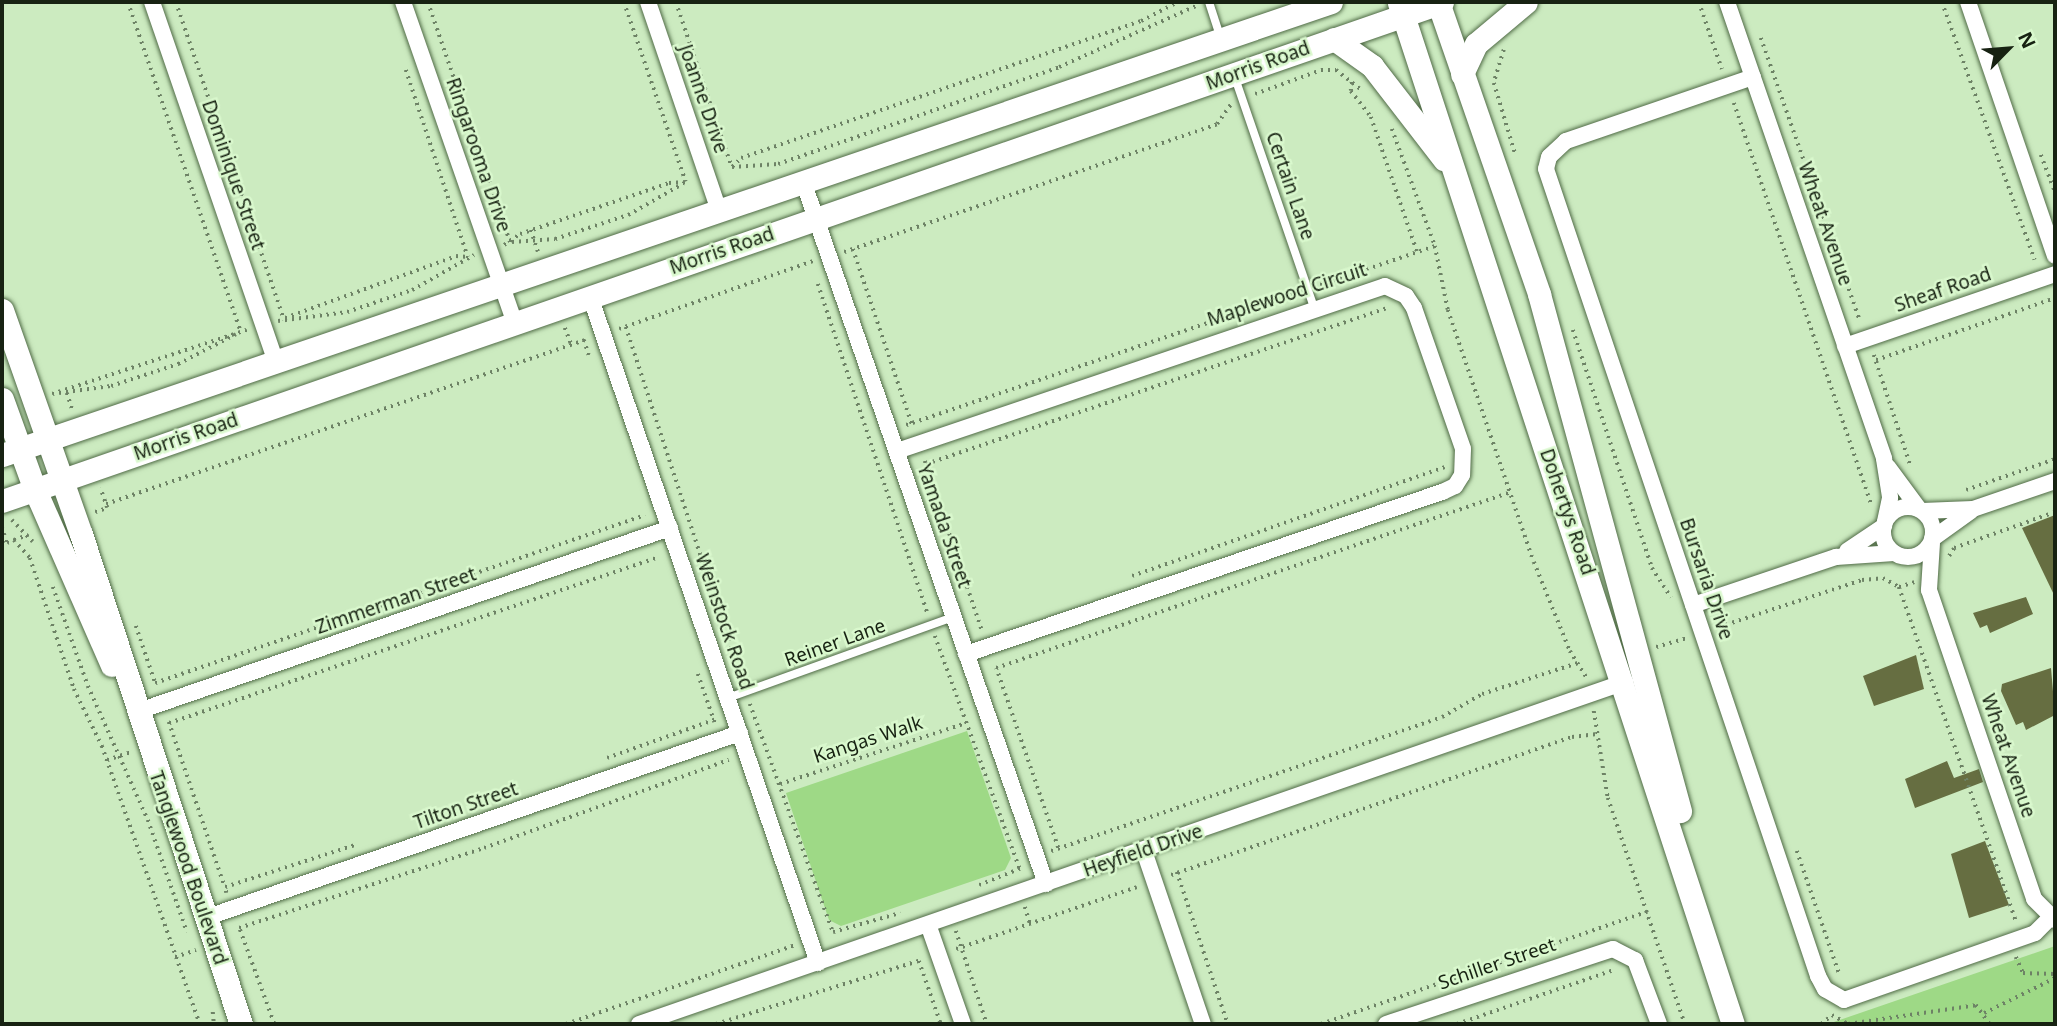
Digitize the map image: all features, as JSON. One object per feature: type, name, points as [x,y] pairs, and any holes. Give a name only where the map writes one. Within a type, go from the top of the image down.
[{"type":"street","name":"Dominique Street","points":[[152,2],[275,362]]},
{"type":"street","name":"Ringarooma Drive","points":[[403,2],[514,323]]},
{"type":"street","name":"Joanne Drive","points":[[648,2],[719,210]]},
{"type":"street","points":[[1256,25],[1281,2]]},
{"type":"street","name":"Morris Road","points":[[10,452],[1256,25],[1331,2]]},
{"type":"street","name":"Morris Road","points":[[3,501],[1234,75],[1334,38],[1401,9],[1439,2]]},
{"type":"street","name":"Dohertys Road","points":[[1439,2],[1539,294],[1635,678],[1733,1024]]},
{"type":"street","points":[[1462,74],[1476,44],[1525,2]]},
{"type":"street","name":"Wheat Avenue","points":[[1727,2],[1884,459],[1890,498],[1881,519]]},
{"type":"street","points":[[1968,2],[2055,255]]},
{"type":"street","name":"Dohertys Road","points":[[1401,9],[1452,169],[1635,678]]},
{"type":"street","points":[[1334,38],[1372,66],[1400,108],[1452,169]]},
{"type":"street","name":"Bursaria Drive","points":[[1753,77],[1566,141],[1549,158],[1546,169],[1818,975],[1838,992]]},
{"type":"street","name":"Yamada Street","points":[[803,181],[1046,884]]},
{"type":"street","name":"Sheaf Road","points":[[1845,346],[2055,274]]},
{"type":"street","name":"Maplewood Circuit","points":[[897,451],[1373,287],[1385,286],[1406,296],[1414,308],[1463,449],[1464,463],[1455,486],[966,654]]},
{"type":"street","name":"Weinstock Road","points":[[590,296],[818,963]]},
{"type":"street","name":"Tanglewood Boulevard","points":[[2,310],[117,642],[135,712],[241,1024]]},
{"type":"street","name":"Tanglewood Boulevard","points":[[2,400],[10,452],[35,490],[92,625],[135,712]]},
{"type":"street","name":"Wheat Avenue","points":[[1884,459],[1921,510]]},
{"type":"street","points":[[1836,557],[1881,519],[1903,507],[1921,510],[1973,509],[2055,481]]},
{"type":"street","points":[[1693,605],[1836,557],[1921,555],[1932,541],[1973,509]]},
{"type":"street","points":[[1921,510],[1933,527],[1932,541]]},
{"type":"street","points":[[1881,519],[1886,545],[1923,578]]},
{"type":"street","name":"Zimmerman Street","points":[[135,712],[670,528]]},
{"type":"street","name":"Wheat Avenue","points":[[1932,541],[1923,578],[2034,899],[2053,919]]},
{"type":"street","name":"Heyfield Drive","points":[[639,1024],[929,927],[1635,678]]},
{"type":"street","name":"Tilton Street","points":[[205,918],[740,733]]},
{"type":"street","points":[[1144,851],[1203,1024]]},
{"type":"street","points":[[1838,992],[1844,1000],[1859,995],[2035,933],[2053,919]]},
{"type":"street","points":[[929,927],[963,1024]]},
{"type":"street","name":"Schiller Street","points":[[1386,1024],[1427,1017],[1601,951],[1623,951],[1641,972],[1659,1024]]},
{"type":"lane","points":[[1208,2],[1221,38]]},
{"type":"lane","name":"Certain Lane","points":[[1234,75],[1314,307]]},
{"type":"lane","name":"Reiner Lane","points":[[728,698],[953,617]]},
{"type":"path","points":[[128,2],[241,332]]},
{"type":"path","points":[[176,2],[284,320]]},
{"type":"path","points":[[428,2],[510,242]]},
{"type":"path","points":[[624,2],[686,182]]},
{"type":"path","points":[[677,2],[732,167]]},
{"type":"path","points":[[732,167],[741,158],[1141,21],[1178,2]]},
{"type":"path","points":[[732,167],[778,164],[1059,67],[1208,2]]},
{"type":"path","points":[[1699,2],[1881,519]]},
{"type":"path","points":[[1941,2],[2035,260]]},
{"type":"path","points":[[1756,27],[1876,360],[1913,473]]},
{"type":"path","points":[[1504,50],[1494,83],[1513,140],[1516,163]]},
{"type":"path","points":[[404,66],[468,257]]},
{"type":"path","points":[[106,504],[1217,124],[1231,104],[1321,70],[1336,70],[1367,93]]},
{"type":"path","points":[[1352,82],[1351,91],[1371,117],[1417,252]]},
{"type":"path","points":[[1391,126],[1434,246],[1448,310],[1548,601],[1592,693],[1608,798],[1685,1024]]},
{"type":"path","points":[[510,242],[555,239],[628,215],[686,182]]},
{"type":"path","points":[[510,242],[520,234],[669,183],[686,182]]},
{"type":"path","points":[[912,423],[1434,246]]},
{"type":"path","points":[[2022,265],[2055,255]]},
{"type":"path","points":[[284,320],[347,312],[412,290],[447,274],[468,257]]},
{"type":"path","points":[[284,320],[292,313],[443,261],[468,257]]},
{"type":"path","points":[[810,262],[965,724],[1020,869]]},
{"type":"path","points":[[1876,360],[2055,298]]},
{"type":"path","points":[[926,464],[1393,306]]},
{"type":"path","points":[[1860,320],[1873,316]]},
{"type":"path","points":[[1571,325],[1652,568],[1667,596],[1693,605]]},
{"type":"path","points":[[241,332],[178,364],[111,386],[53,393],[241,332]]},
{"type":"path","points":[[1962,491],[2055,459]]},
{"type":"path","points":[[1124,579],[1449,466]]},
{"type":"path","points":[[1058,848],[996,668],[1511,492]]},
{"type":"path","points":[[3,501],[15,525],[37,548]]},
{"type":"path","points":[[1899,587],[1940,572],[1954,548],[2055,512]]},
{"type":"path","points":[[155,682],[645,515]]},
{"type":"path","points":[[2,527],[4,540],[7,543],[14,540],[30,558],[74,688],[102,746],[200,1024]]},
{"type":"path","points":[[169,723],[659,557]]},
{"type":"path","points":[[1653,637],[1656,648],[1862,580],[1883,578],[1899,587],[2018,927]]},
{"type":"path","points":[[50,580],[88,686],[148,820],[196,961]]},
{"type":"path","points":[[981,629],[995,625]]},
{"type":"path","points":[[1720,627],[1725,640]]},
{"type":"path","name":"Kangas Walk","points":[[780,784],[965,724]]},
{"type":"path","points":[[274,1024],[239,928],[484,848],[729,760]]},
{"type":"path","points":[[1795,845],[1838,992],[1832,1015],[1821,1024]]},
{"type":"path","points":[[1177,873],[1228,1024]]},
{"type":"path","points":[[1321,1024],[1647,912]]},
{"type":"path","points":[[952,918],[987,1024]]},
{"type":"path","points":[[566,1024],[834,932]]},
{"type":"path","points":[[919,961],[941,1024]]},
{"type":"path","points":[[1457,1024],[1619,968]]},
{"type":"path","points":[[1984,1013],[2055,978]]},
{"type":"path","points":[[210,1003],[215,1024]]},
{"type":"path","points":[[1832,1015],[1848,1024],[1961,1005],[1976,1005],[1990,1024]]},
{"type":"green space","points":[[967,731],[1011,858],[1005,870],[841,926],[829,920],[786,793]]},
{"type":"green space","points":[[2055,946],[2055,1024],[1828,1024]]},
{"type":"building","points":[[2055,515],[2055,597],[2022,528]]},
{"type":"building","points":[[2026,597],[2033,614],[1990,633],[1987,625],[1980,628],[1973,613]]},
{"type":"building","points":[[1916,655],[1924,689],[1874,706],[1863,676]]},
{"type":"building","points":[[2051,668],[2055,715],[2026,730],[2023,722],[2016,725],[2001,691],[2002,684]]},
{"type":"building","points":[[1947,761],[1954,778],[1979,769],[1983,782],[1915,808],[1905,779]]},
{"type":"building","points":[[1985,841],[2009,905],[1969,918],[1951,854]]}]
